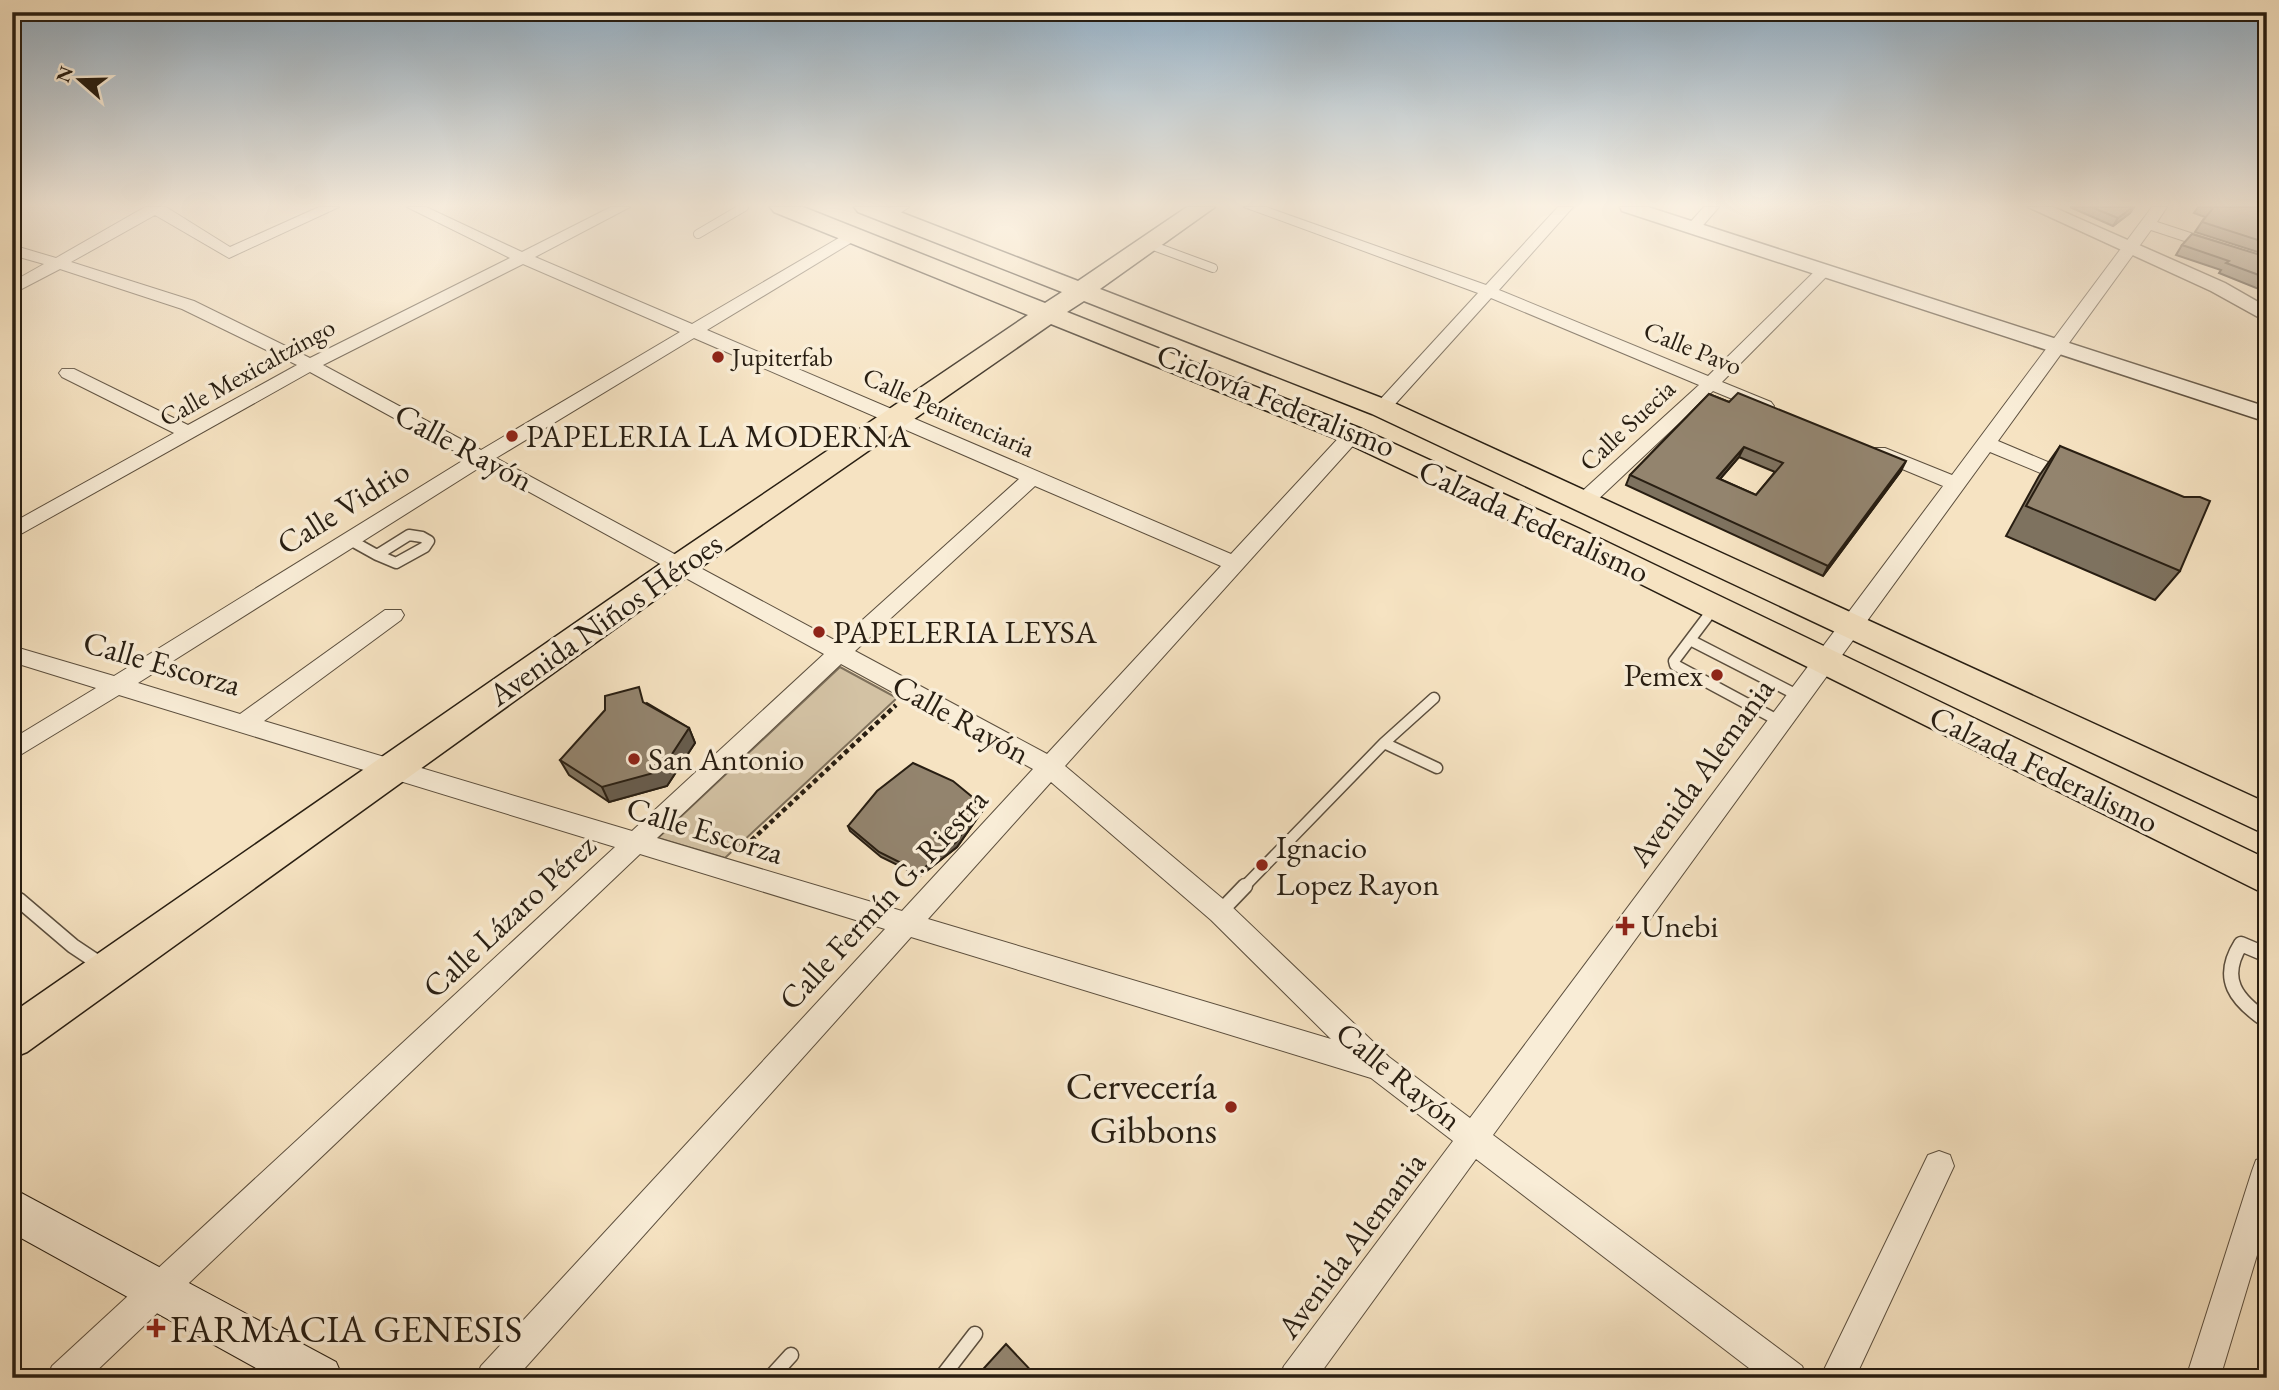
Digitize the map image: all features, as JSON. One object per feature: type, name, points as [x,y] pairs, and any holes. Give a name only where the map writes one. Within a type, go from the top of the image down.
[{"type":"main road","name":"Calzada Federalismo","points":[[946,272],[1352,435],[2267,878]]},
{"type":"main road","name":"Calzada Federalismo","points":[[1040,272],[1382,408],[1585,500],[2011,710],[2044,715],[2267,820]]},
{"type":"main road","name":"Avenida Niños Héroes","points":[[12,1038],[680,566],[1108,272]]},
{"type":"main road","points":[[12,1209],[320,1378]]},
{"type":"street","points":[[12,289],[41,272]]},
{"type":"street","name":"Calle Rayón","points":[[83,272],[149,290],[188,305],[310,365],[484,457],[1050,767],[1220,912],[1379,1067],[1790,1378]]},
{"type":"street","name":"Calle Mexicaltzingo","points":[[12,532],[310,365],[495,272]]},
{"type":"street","name":"Calle Penitenciaria","points":[[556,272],[1233,563]]},
{"type":"street","name":"Calle Vidrio","points":[[12,751],[484,457],[793,272]]},
{"type":"street","name":"Calle Pavo","points":[[1434,272],[1488,291],[1776,410]]},
{"type":"street","points":[[1382,408],[1506,272]]},
{"type":"street","name":"Calle Suecia","points":[[1585,500],[1711,383],[1823,272]]},
{"type":"street","points":[[1827,272],[2267,415]]},
{"type":"street","name":"Avenida Alemania","points":[[1296,1378],[2112,272]]},
{"type":"street","points":[[2184,272],[2218,287],[2267,316]]},
{"type":"street","points":[[68,373],[189,433]]},
{"type":"street","name":"Calle Fermín G. Riestra","points":[[493,1378],[1352,435]]},
{"type":"street","points":[[1986,443],[2095,488]]},
{"type":"street","points":[[1866,447],[1956,484]]},
{"type":"street","name":"Calle Lázaro Pérez","points":[[64,1378],[840,652],[1033,477]]},
{"type":"street","points":[[246,722],[393,615]]},
{"type":"street","name":"Calle Escorza","points":[[12,654],[246,722],[635,844],[1379,1067]]},
{"type":"street","points":[[1837,1378],[1939,1166]]},
{"type":"street","points":[[2203,1378],[2267,1171]]},
{"type":"lane","points":[[350,540],[377,555],[392,562],[401,562],[425,547],[429,541],[419,534],[411,534],[377,555]]},
{"type":"lane","points":[[1714,608],[1674,661],[1675,665],[1781,722]]},
{"type":"lane","points":[[1690,640],[1800,696]]},
{"type":"lane","points":[[1220,912],[1384,743],[1434,698]]},
{"type":"lane","points":[[1384,743],[1437,768]]},
{"type":"lane","points":[[19,900],[73,946],[108,970]]},
{"type":"lane","points":[[2267,955],[2241,944],[2230,958],[2231,982],[2245,1007],[2267,1021]]},
{"type":"lane","points":[[941,1378],[975,1334]]},
{"type":"lane","points":[[770,1378],[791,1355]]},
{"type":"path","points":[[720,869],[911,691]]},
{"type":"shaded area","points":[[840,667],[897,698],[725,858],[658,838]]},
{"type":"building","points":[[2250,272],[2267,272],[2267,278]]},
{"type":"building","points":[[1738,393],[1906,461],[1828,566],[1630,475],[1709,394],[1729,402]],"holes":[[[1744,447],[1783,463],[1756,495],[1717,478]]]},
{"type":"building","points":[[2060,446],[2184,497],[2200,497],[2210,501],[2180,571],[2026,506]]},
{"type":"building","name":"San Antonio","points":[[639,687],[643,702],[689,728],[661,771],[602,787],[560,760],[605,710],[605,696]]},
{"type":"building","points":[[913,763],[953,781],[982,805],[956,842],[919,872],[879,852],[848,826],[877,791]]},
{"type":"building","points":[[1006,1344],[1038,1378],[975,1378]]},
{"type":"place","name":"Jupiterfab","points":[[718,357]]},
{"type":"place","name":"PAPELERIA LA MODERNA","points":[[512,436]]},
{"type":"place","name":"PAPELERIA LEYSA","points":[[819,632]]},
{"type":"place","name":"Pemex","points":[[1717,675]]},
{"type":"place","name":"San Antonio","points":[[634,759]]},
{"type":"place","name":"Ignacio Lopez Rayon","points":[[1262,865]]},
{"type":"place","name":"Unebi","points":[[1625,926]]},
{"type":"place","name":"Cervecería Gibbons","points":[[1231,1107]]},
{"type":"place","name":"FARMACIA GENESIS","points":[[156,1328]]}]
